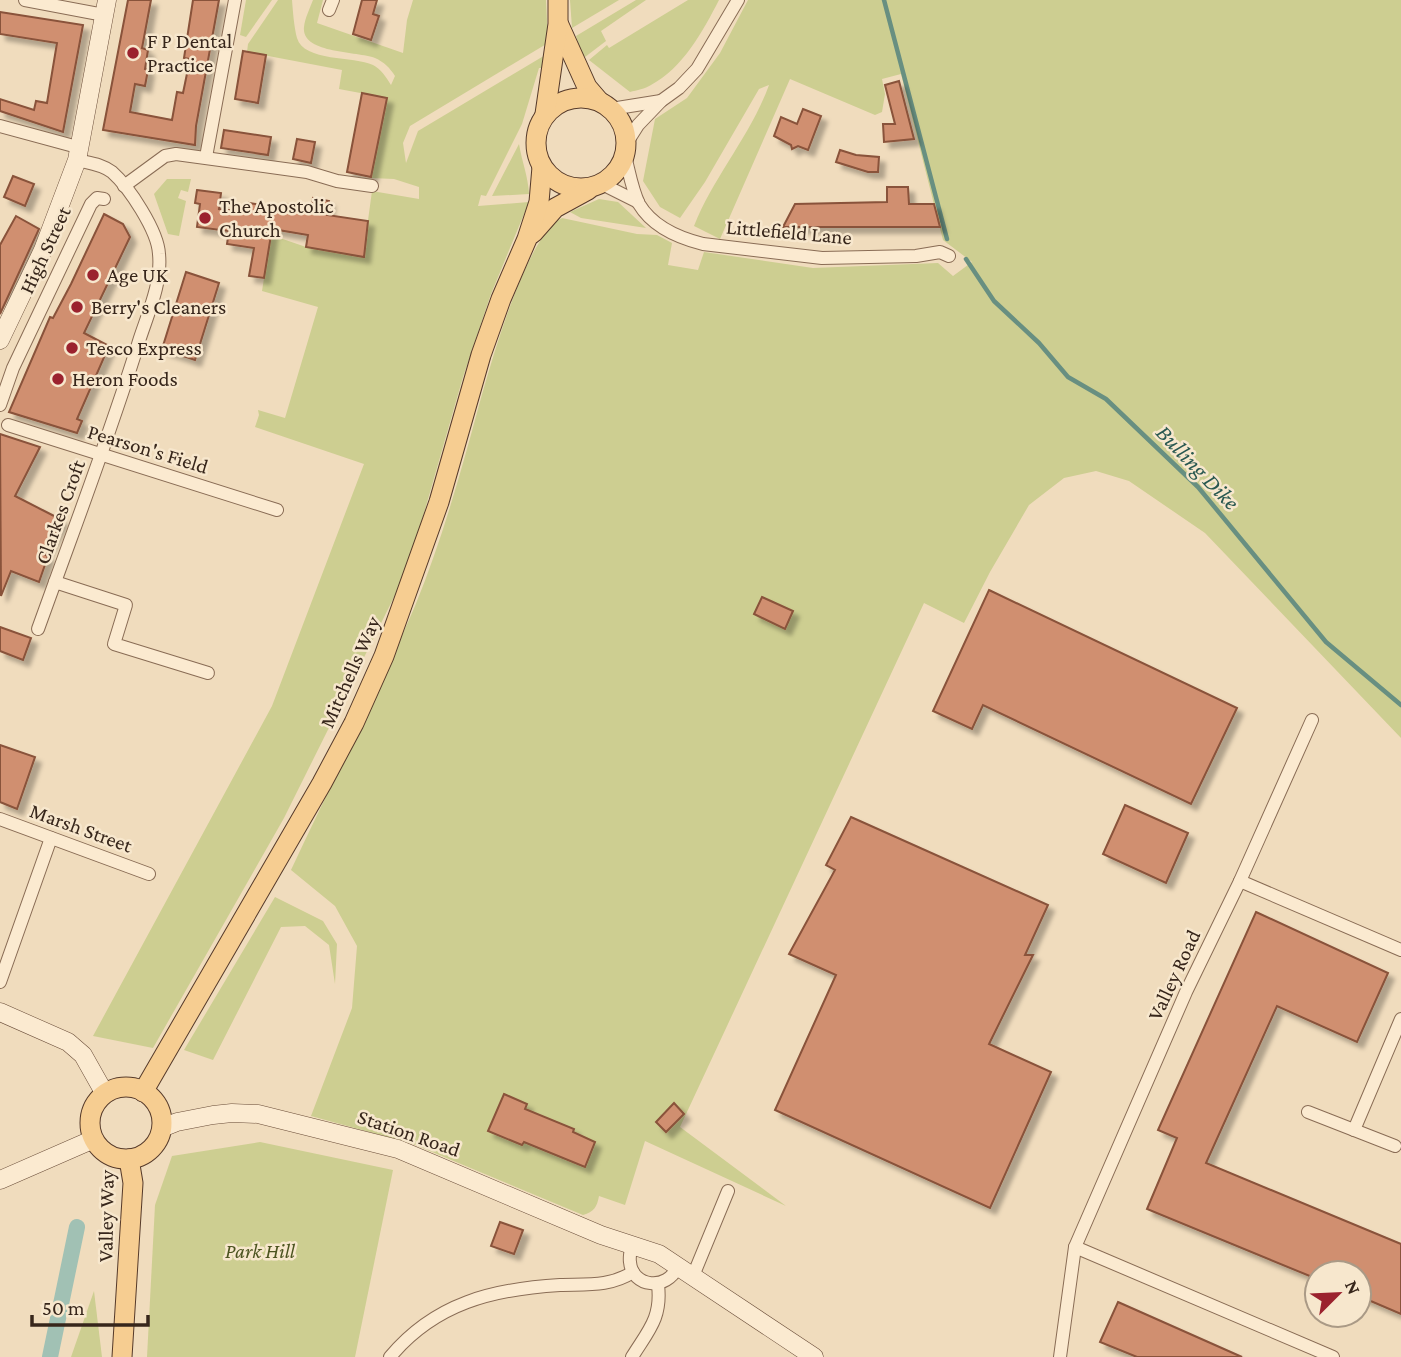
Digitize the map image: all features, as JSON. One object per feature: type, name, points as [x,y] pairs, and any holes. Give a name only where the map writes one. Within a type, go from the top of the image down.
[{"type":"main road","points":[[558,0],[558,24],[545,114],[538,127],[535,142],[537,156],[542,167],[561,184],[579,189],[596,186],[612,177],[626,150],[620,121],[587,87],[558,24]]},
{"type":"main road","name":"High Street","points":[[0,340],[43,250],[79,154],[106,7]]},
{"type":"main road","points":[[545,114],[557,104],[570,99],[585,98],[605,105]]},
{"type":"main road","name":"Mitchells Way","points":[[143,1091],[322,783],[354,723],[384,656],[439,502],[500,299],[527,239],[539,202],[542,167]]},
{"type":"main road","name":"Mitchells Way","points":[[527,239],[555,208],[569,198],[596,186]]},
{"type":"main road","points":[[0,1012],[68,1042],[82,1055],[105,1094]]},
{"type":"main road","points":[[123,1088],[143,1091],[158,1107],[162,1128],[151,1149],[130,1159],[108,1155],[94,1139],[90,1127],[91,1115],[96,1103],[105,1094],[123,1088]]},
{"type":"main road","name":"Station Road","points":[[162,1128],[177,1122],[232,1113],[258,1114],[380,1144],[444,1167],[601,1235],[659,1254],[814,1357]]},
{"type":"main road","points":[[0,1180],[94,1139]]},
{"type":"main road","name":"Valley Way","points":[[122,1357],[133,1183],[130,1159]]},
{"type":"street","points":[[25,0],[106,7]]},
{"type":"street","points":[[206,158],[235,0]]},
{"type":"street","points":[[626,150],[638,125],[661,101],[679,89],[697,69],[738,0]]},
{"type":"street","points":[[605,105],[661,101]]},
{"type":"street","points":[[0,126],[79,154],[105,168],[124,186],[165,156],[176,154],[307,172],[337,181],[372,186]]},
{"type":"street","name":"Littlefield Lane","points":[[626,150],[638,202],[660,225],[684,239],[703,244],[822,258],[916,256],[940,252],[949,256]]},
{"type":"street","name":"Clarkes Croft","points":[[38,629],[101,455],[157,284],[159,252],[155,236],[124,186]]},
{"type":"street","name":"Littlefield Lane","points":[[596,186],[638,202]]},
{"type":"street","name":"High Street","points":[[0,405],[13,368],[91,204],[97,198],[104,198]]},
{"type":"street","name":"Pearson's Field","points":[[8,425],[277,510]]},
{"type":"street","name":"Clarkes Croft","points":[[55,582],[126,605],[114,644],[208,673]]},
{"type":"street","name":"Valley Road","points":[[1060,1357],[1075,1247],[1186,992],[1240,881],[1311,720]]},
{"type":"street","name":"Marsh Street","points":[[0,819],[149,874]]},
{"type":"street","points":[[0,982],[51,838]]},
{"type":"street","points":[[1240,881],[1401,950]]},
{"type":"street","points":[[1354,1130],[1401,1019]]},
{"type":"street","points":[[1308,1112],[1395,1146]]},
{"type":"street","points":[[631,1245],[630,1264],[633,1272],[644,1281],[658,1285],[685,1271],[728,1191]]},
{"type":"street","points":[[1075,1247],[1333,1357]]},
{"type":"street","points":[[390,1357],[414,1333],[438,1315],[472,1300],[520,1287],[597,1285],[612,1282],[633,1272]]},
{"type":"street","points":[[632,1357],[657,1317],[660,1301],[658,1285]]},
{"type":"green space","points":[[246,0],[272,0],[246,37],[240,35]]},
{"type":"green space","points":[[278,0],[292,0],[296,34],[301,46],[319,55],[373,65],[391,85],[395,76],[378,60],[320,47],[305,36],[306,17],[313,0],[323,0],[317,23],[403,53],[407,20],[413,0],[546,0],[548,43],[410,126],[403,143],[406,163],[418,131],[547,54],[547,68],[539,68],[522,124],[486,196],[481,195],[478,206],[529,202],[491,294],[463,377],[408,569],[284,818],[153,1048],[93,1036],[272,706],[364,464],[255,427],[258,410],[285,418],[318,307],[262,291],[271,235],[306,247],[363,257],[372,191],[419,199],[419,187],[394,179],[371,178],[387,98],[339,89],[342,70],[247,52],[248,44]]},
{"type":"green space","points":[[570,0],[619,0],[572,28]]},
{"type":"green space","points":[[636,0],[646,0],[601,31],[606,41],[585,57],[576,36]]},
{"type":"green space","points":[[688,0],[719,0],[699,36],[682,59],[651,85],[630,92],[589,60],[607,45],[609,48]]},
{"type":"green space","points":[[748,0],[1401,0],[1401,738],[1205,533],[1129,481],[1096,471],[1064,478],[1029,505],[964,623],[924,603],[680,1127],[786,1206],[645,1141],[625,1205],[599,1196],[594,1208],[583,1215],[413,1144],[311,1116],[352,1008],[357,946],[335,906],[291,870],[415,606],[449,509],[511,305],[535,249],[549,229],[562,218],[637,234],[657,235],[672,243],[668,265],[698,270],[704,252],[813,268],[938,263],[953,276],[972,262],[943,240],[901,74],[882,79],[885,94],[882,112],[875,115],[790,79],[720,239],[694,226],[769,85],[759,89],[705,182],[680,218],[660,207],[643,181],[655,119],[687,98],[720,53]]},
{"type":"green space","points":[[519,144],[529,194],[492,196]]},
{"type":"green space","points":[[167,179],[191,179],[188,192],[181,190],[178,198],[186,201],[179,236],[168,234],[154,194]]},
{"type":"green space","points":[[599,199],[618,202],[646,228],[581,218],[570,212]]},
{"type":"green space","points":[[275,897],[323,921],[337,944],[335,984],[329,945],[305,926],[281,927],[213,1060],[184,1050]]},
{"type":"green space","name":"Park Hill","points":[[260,1142],[393,1170],[355,1357],[147,1357],[155,1205],[172,1156]]},
{"type":"green space","points":[[94,1291],[102,1357],[71,1357]]},
{"type":"building","points":[[128,0],[151,0],[142,48],[148,50],[145,86],[135,84],[130,112],[172,120],[177,92],[183,93],[190,59],[184,58],[193,0],[219,0],[196,126],[195,145],[103,130]]},
{"type":"building","points":[[362,0],[377,0],[373,14],[379,16],[371,40],[353,34]]},
{"type":"building","points":[[0,12],[83,25],[63,132],[0,111],[0,99],[34,110],[36,101],[47,103],[57,43],[0,34]]},
{"type":"building","points":[[243,51],[266,55],[258,103],[235,99]]},
{"type":"building","points":[[899,81],[914,139],[884,142],[883,124],[895,124],[885,85]]},
{"type":"building","points":[[362,93],[387,98],[371,177],[347,172]]},
{"type":"building","points":[[803,109],[821,116],[808,150],[798,146],[792,149],[791,145],[774,136],[781,117],[797,124]]},
{"type":"building","points":[[224,130],[271,137],[268,155],[221,148]]},
{"type":"building","points":[[297,139],[315,142],[311,163],[293,159]]},
{"type":"building","points":[[840,150],[879,157],[878,172],[868,172],[836,162]]},
{"type":"building","points":[[13,176],[34,184],[25,206],[4,197]]},
{"type":"building","points":[[887,187],[908,187],[909,204],[934,204],[940,227],[783,227],[795,204],[887,202]]},
{"type":"building","points":[[197,190],[221,193],[219,209],[248,212],[249,203],[286,209],[287,204],[312,208],[313,198],[329,201],[327,215],[368,221],[364,257],[306,247],[308,235],[272,229],[264,278],[249,276],[254,248],[227,244],[229,231],[197,227],[200,204],[195,203]]},
{"type":"building","points":[[104,214],[123,224],[130,237],[84,333],[109,346],[77,419],[82,421],[77,433],[9,412],[50,317],[53,318],[71,284]]},
{"type":"building","points":[[16,216],[39,229],[0,314],[0,245]]},
{"type":"building","points":[[186,272],[219,283],[195,360],[162,349]]},
{"type":"building","points":[[0,434],[40,447],[15,496],[62,520],[44,554],[48,556],[39,582],[11,571],[1,596]]},
{"type":"building","points":[[989,590],[1237,708],[1191,804],[983,705],[972,729],[933,711]]},
{"type":"building","points":[[762,597],[793,611],[785,629],[754,614]]},
{"type":"building","points":[[0,627],[31,638],[23,660],[0,651]]},
{"type":"building","points":[[0,745],[35,757],[17,809],[0,802]]},
{"type":"building","points":[[1125,805],[1188,833],[1166,883],[1103,854]]},
{"type":"building","points":[[851,817],[1048,905],[1025,955],[1033,955],[989,1044],[1051,1072],[990,1208],[775,1110],[836,975],[789,954],[835,870],[826,865]]},
{"type":"building","points":[[1256,912],[1388,973],[1357,1042],[1277,1006],[1206,1163],[1401,1244],[1401,1314],[1373,1302],[1373,1259],[1303,1259],[1303,1273],[1147,1209],[1177,1138],[1158,1130]]},
{"type":"building","points":[[504,1094],[527,1104],[525,1109],[574,1129],[573,1132],[595,1142],[585,1167],[524,1142],[522,1145],[488,1131]]},
{"type":"building","points":[[674,1103],[684,1114],[666,1132],[656,1122]]},
{"type":"building","points":[[500,1222],[523,1230],[514,1254],[491,1246]]},
{"type":"building","points":[[1118,1302],[1242,1357],[1137,1357],[1100,1342]]},
{"type":"waterway","name":"Bulling Dike","points":[[884,0],[947,239]]},
{"type":"waterway","name":"Bulling Dike","points":[[966,259],[994,301],[1039,343],[1068,377],[1106,399],[1198,487],[1326,642],[1401,705]]},
{"type":"waterway","points":[[50,1357],[77,1227]]},
{"type":"place","name":"F P Dental Practice","points":[[133,53]]},
{"type":"place","name":"The Apostolic Church","points":[[205,218]]},
{"type":"place","name":"Age UK","points":[[93,275]]},
{"type":"place","name":"Berry's Cleaners","points":[[77,307]]},
{"type":"place","name":"Tesco Express","points":[[72,348]]},
{"type":"place","name":"Heron Foods","points":[[58,379]]}]
